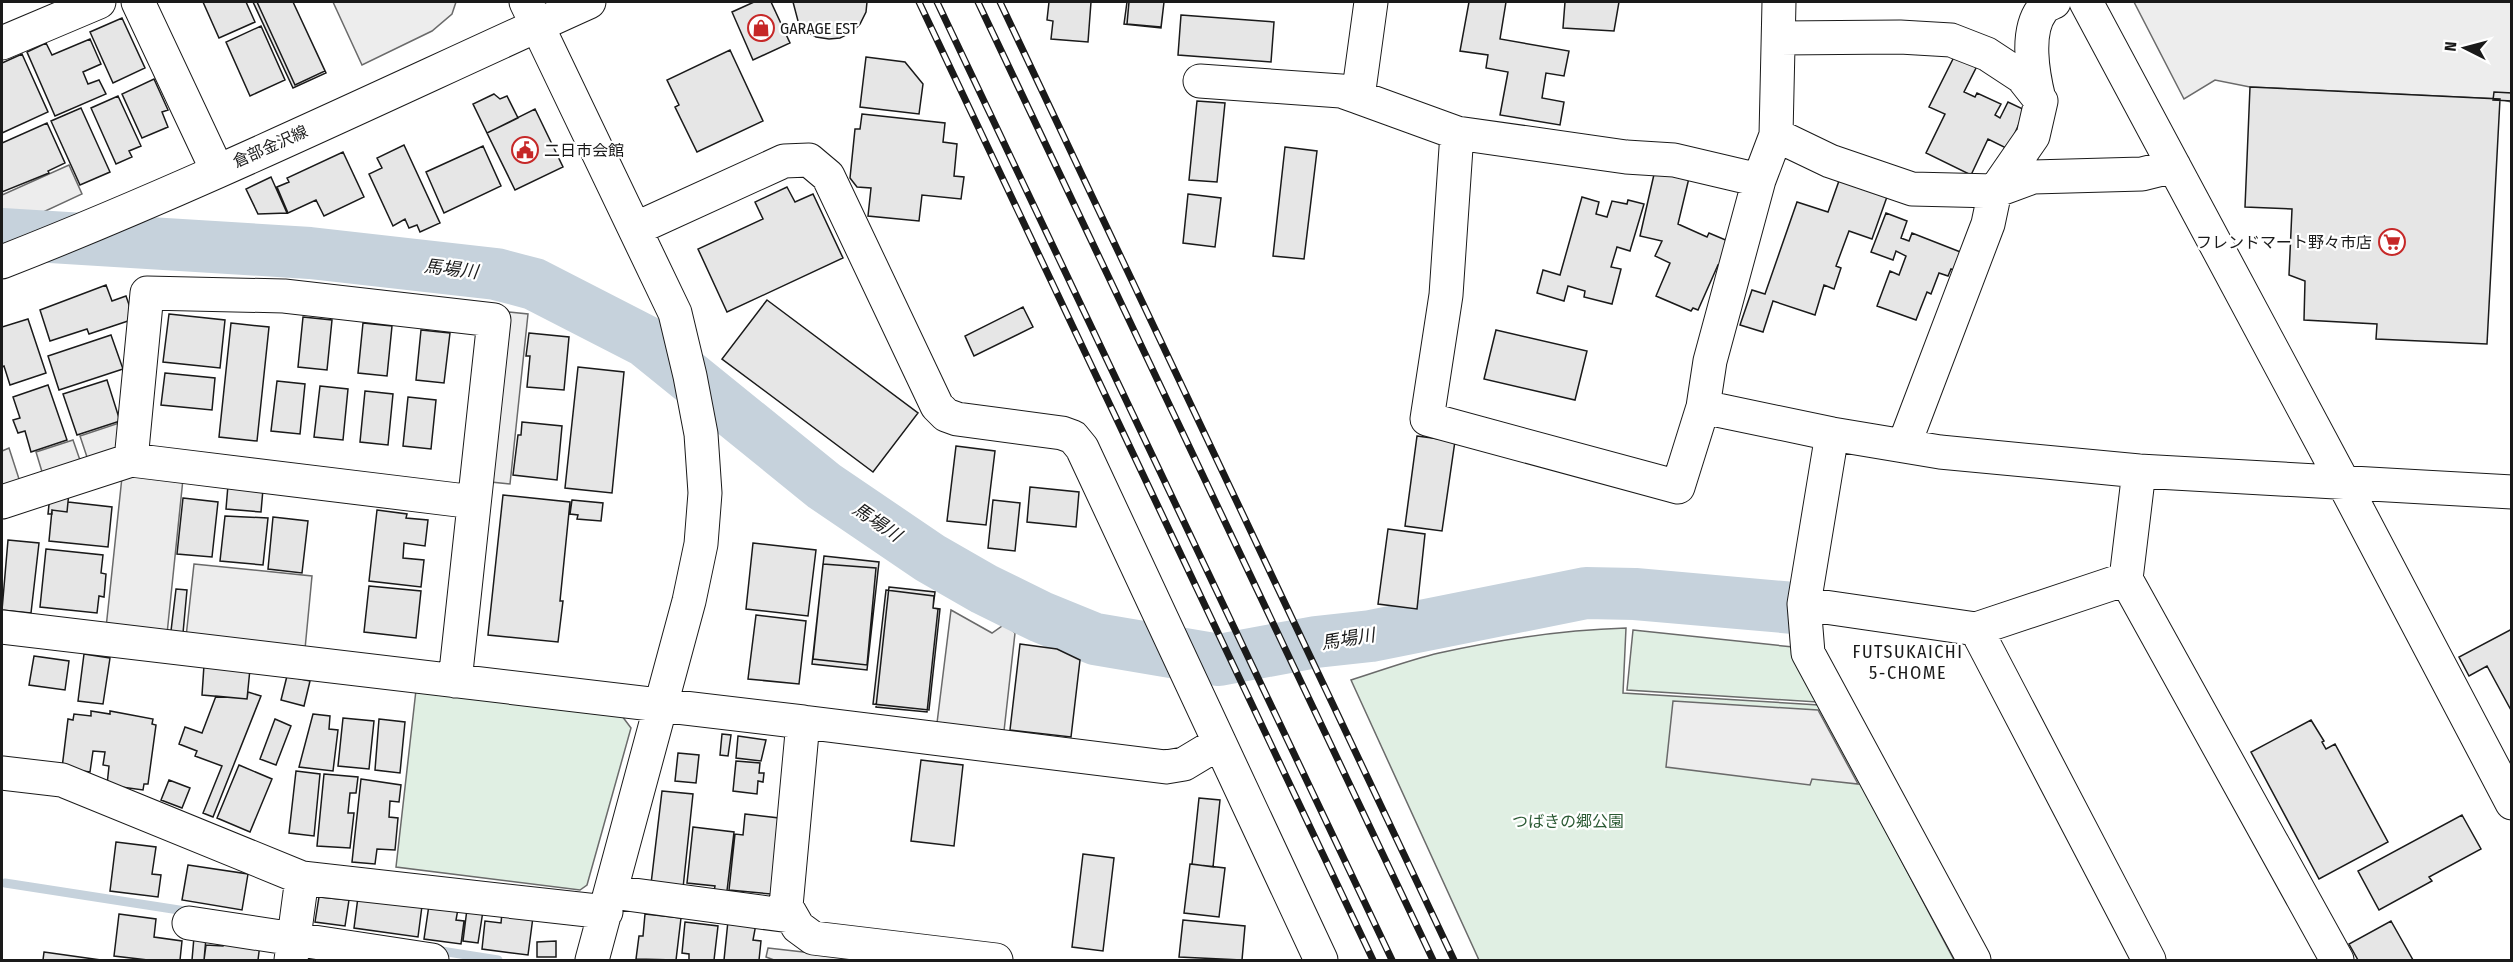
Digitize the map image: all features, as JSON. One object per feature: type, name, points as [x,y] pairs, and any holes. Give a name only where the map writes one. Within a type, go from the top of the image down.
[{"type":"street","points":[[2,43],[99,2]]},
{"type":"street","points":[[138,2],[217,170]]},
{"type":"street","name":"倉部金沢線","points":[[15,257],[99,223],[217,170],[531,13],[589,2]]},
{"type":"street","points":[[1358,97],[1371,2]]},
{"type":"street","points":[[1457,133],[1446,295],[1427,419],[1678,487],[1703,407],[1710,361],[1759,180],[1776,135],[1780,38],[1779,2]]},
{"type":"street","points":[[1904,445],[1988,224],[1995,191],[2032,136],[2041,101],[2031,69],[2034,28],[2042,9],[2054,2]]},
{"type":"street","points":[[2086,2],[2343,482],[2511,803]]},
{"type":"street","points":[[531,13],[675,313],[701,434],[705,493],[701,544],[661,706],[592,960]]},
{"type":"street","points":[[1780,38],[1900,37],[1951,40],[1987,54],[2022,78],[2039,99]]},
{"type":"street","points":[[1200,81],[1341,91],[1457,133],[1626,157],[1674,160],[1759,180]]},
{"type":"street","points":[[1776,135],[1830,161],[1912,189],[1995,191],[2033,177],[2142,174],[2174,166]]},
{"type":"street","points":[[635,229],[784,161],[809,160],[818,165],[828,176],[937,406],[946,415],[957,419],[1062,433],[1073,437],[1082,448],[1321,960]]},
{"type":"street","points":[[131,460],[147,293],[284,296],[494,320],[455,681]]},
{"type":"street","points":[[1703,407],[1832,434],[1940,452],[2139,471],[2511,492]]},
{"type":"street","points":[[1832,434],[1804,604],[1808,653],[1974,960]]},
{"type":"street","points":[[2,502],[131,460],[474,502]]},
{"type":"street","points":[[2139,471],[2126,579],[2337,960]]},
{"type":"street","points":[[1804,604],[1976,629],[2126,579]]},
{"type":"street","points":[[2,627],[1166,767],[1184,764],[1219,743]]},
{"type":"street","points":[[1976,629],[2149,960]]},
{"type":"street","points":[[802,722],[786,906],[798,927],[813,938],[996,960]]},
{"type":"street","points":[[2,773],[62,780],[303,878],[790,916]]},
{"type":"street","points":[[292,950],[303,878]]},
{"type":"street","points":[[189,923],[292,950],[432,960]]},
{"type":"green space","name":"つばきの郷公園","points":[[1626,628],[1623,693],[1819,705],[1954,960],[1479,960],[1351,680],[1406,662],[1486,643],[1555,633]]},
{"type":"green space","points":[[1633,630],[1793,647],[1817,702],[1627,690]]},
{"type":"green space","points":[[416,690],[619,712],[631,728],[587,885],[580,890],[396,867]]},
{"type":"shaded area","points":[[333,2],[456,2],[452,14],[432,31],[362,65]]},
{"type":"shaded area","points":[[2134,2],[2511,2],[2511,102],[2500,99],[2250,87],[2215,80],[2184,99]]},
{"type":"shaded area","points":[[69,165],[82,194],[39,214],[2,212],[2,195]]},
{"type":"shaded area","points":[[509,312],[528,314],[510,484],[491,482]]},
{"type":"shaded area","points":[[122,422],[119,444],[111,453],[88,460],[80,436]]},
{"type":"shaded area","points":[[73,440],[81,463],[43,475],[36,452]]},
{"type":"shaded area","points":[[9,448],[20,482],[2,488],[2,451]]},
{"type":"shaded area","points":[[132,474],[183,479],[167,634],[106,628],[122,477]]},
{"type":"shaded area","points":[[194,564],[312,576],[305,649],[186,637]]},
{"type":"shaded area","points":[[951,610],[992,633],[1005,624],[1015,633],[1004,731],[937,723]]},
{"type":"shaded area","points":[[1673,701],[1818,710],[1858,784],[1812,779],[1810,785],[1666,767]]},
{"type":"shaded area","points":[[768,948],[874,960],[774,960],[766,957]]},
{"type":"building","points":[[203,2],[246,2],[255,22],[219,38]]},
{"type":"building","points":[[253,2],[293,2],[326,73],[293,88]]},
{"type":"building","points":[[257,2],[293,2],[325,71],[295,85]]},
{"type":"building","points":[[754,2],[771,2],[790,43],[753,60],[732,12]]},
{"type":"building","points":[[793,2],[867,2],[866,12],[860,24],[852,32],[840,38],[829,39],[816,37],[806,31],[798,21]]},
{"type":"building","points":[[1049,2],[1091,2],[1088,42],[1051,39],[1053,21],[1047,20]]},
{"type":"building","points":[[1127,2],[1164,2],[1161,28],[1124,24]]},
{"type":"building","points":[[1129,2],[1164,2],[1161,27],[1127,24]]},
{"type":"building","points":[[1469,2],[1506,2],[1500,39],[1569,51],[1564,76],[1546,73],[1542,98],[1564,102],[1560,125],[1500,115],[1508,72],[1486,68],[1488,55],[1460,51]]},
{"type":"building","points":[[1565,2],[1619,2],[1614,31],[1563,28]]},
{"type":"building","points":[[1181,15],[1274,22],[1271,62],[1178,55]]},
{"type":"building","points":[[122,18],[145,68],[113,83],[90,32]]},
{"type":"building","points":[[261,26],[285,80],[250,96],[226,42]]},
{"type":"building","points":[[90,39],[101,64],[83,72],[88,84],[99,80],[106,94],[55,116],[27,52],[46,43],[52,55]]},
{"type":"building","points":[[730,50],[763,121],[697,152],[675,107],[679,105],[667,80]]},
{"type":"building","points":[[1956,53],[1978,64],[1964,92],[1975,97],[1977,93],[2001,104],[1995,115],[2000,118],[2008,102],[2025,110],[2008,149],[1988,139],[1971,175],[1926,153],[1945,114],[1929,107]]},
{"type":"building","points":[[22,54],[48,112],[2,133],[2,63]]},
{"type":"building","points":[[866,57],[905,62],[923,84],[919,114],[860,107]]},
{"type":"building","points":[[154,79],[168,110],[162,112],[168,127],[142,138],[122,94]]},
{"type":"building","name":"フレンドマート野々市店","points":[[2250,87],[2500,99],[2487,344],[2376,339],[2377,324],[2304,320],[2305,281],[2289,275],[2292,209],[2245,207]]},
{"type":"building","points":[[2494,92],[2512,93],[2512,101],[2493,100]]},
{"type":"building","points":[[494,94],[500,99],[507,96],[518,118],[487,133],[473,104]]},
{"type":"building","points":[[118,96],[141,146],[129,151],[132,157],[116,164],[91,108]]},
{"type":"building","points":[[1197,101],[1225,103],[1217,182],[1189,180]]},
{"type":"building","points":[[81,108],[110,172],[80,185],[51,121]]},
{"type":"building","name":"二日市会館","points":[[535,109],[563,167],[515,190],[487,133]]},
{"type":"building","points":[[862,114],[945,123],[943,142],[957,144],[954,176],[964,177],[961,199],[922,195],[919,221],[868,216],[871,188],[857,187],[850,178],[855,129],[860,129]]},
{"type":"building","points":[[47,123],[65,163],[48,171],[49,173],[2,192],[2,143]]},
{"type":"building","points":[[404,145],[440,223],[420,232],[417,225],[409,228],[405,219],[393,226],[369,174],[382,168],[377,158]]},
{"type":"building","points":[[483,146],[501,186],[444,213],[426,172]]},
{"type":"building","points":[[1285,147],[1317,151],[1304,259],[1273,256]]},
{"type":"building","points":[[343,152],[364,197],[324,216],[316,200],[288,213],[277,187],[289,182],[287,178]]},
{"type":"building","points":[[1655,170],[1689,178],[1678,224],[1707,237],[1709,233],[1728,241],[1725,268],[1718,265],[1698,310],[1693,308],[1691,311],[1656,296],[1670,263],[1655,256],[1662,241],[1640,236]]},
{"type":"building","points":[[271,177],[287,213],[258,214],[246,189]]},
{"type":"building","points":[[1840,178],[1888,194],[1872,239],[1849,231],[1836,266],[1841,268],[1834,289],[1824,285],[1815,315],[1773,301],[1763,332],[1740,325],[1752,290],[1765,294],[1797,202],[1828,212]]},
{"type":"building","points":[[1840,178],[1888,194],[1872,239],[1849,231],[1836,266],[1841,268],[1834,289],[1824,285],[1815,315],[1773,301],[1763,332],[1740,325],[1752,290],[1765,294],[1797,202],[1828,212]]},
{"type":"building","points":[[787,187],[795,202],[813,194],[843,258],[727,312],[698,249],[763,219],[755,202]]},
{"type":"building","points":[[1188,194],[1221,198],[1215,247],[1183,243]]},
{"type":"building","points":[[1582,197],[1599,202],[1596,214],[1607,217],[1612,201],[1627,204],[1628,200],[1644,204],[1630,251],[1617,247],[1611,267],[1621,269],[1612,304],[1584,297],[1585,291],[1568,286],[1564,301],[1537,293],[1543,270],[1560,275]]},
{"type":"building","points":[[1886,213],[1907,221],[1901,238],[1909,241],[1912,233],[1963,253],[1957,271],[1951,269],[1948,276],[1939,273],[1931,294],[1927,292],[1916,320],[1877,306],[1890,271],[1899,275],[1906,256],[1896,251],[1893,260],[1871,252]]},
{"type":"building","points":[[106,285],[112,301],[126,296],[134,319],[89,334],[87,329],[50,341],[40,310]]},
{"type":"building","points":[[767,300],[918,413],[873,472],[722,359]]},
{"type":"building","points":[[1023,307],[1033,327],[974,356],[965,336]]},
{"type":"building","points":[[169,314],[225,320],[220,368],[163,362]]},
{"type":"building","points":[[303,317],[332,320],[327,370],[298,367]]},
{"type":"building","points":[[28,319],[46,373],[10,385],[4,366],[2,367],[2,327]]},
{"type":"building","points":[[231,323],[269,327],[257,441],[219,437]]},
{"type":"building","points":[[363,323],[392,326],[387,376],[358,373]]},
{"type":"building","points":[[421,330],[450,333],[444,383],[416,380]]},
{"type":"building","points":[[1496,330],[1587,351],[1575,400],[1484,379]]},
{"type":"building","points":[[529,333],[569,337],[564,390],[527,387],[530,356],[526,356]]},
{"type":"building","points":[[111,335],[123,369],[59,390],[48,356]]},
{"type":"building","points":[[578,367],[624,372],[612,493],[565,488]]},
{"type":"building","points":[[165,373],[215,378],[212,410],[161,405]]},
{"type":"building","points":[[107,380],[120,421],[77,435],[63,394]]},
{"type":"building","points":[[277,381],[305,384],[300,434],[271,431]]},
{"type":"building","points":[[48,385],[67,440],[31,452],[25,431],[18,433],[13,420],[20,418],[13,397]]},
{"type":"building","points":[[320,386],[348,389],[343,440],[314,437]]},
{"type":"building","points":[[365,391],[393,394],[388,445],[360,442]]},
{"type":"building","points":[[408,397],[436,400],[431,449],[403,446]]},
{"type":"building","points":[[522,422],[562,426],[557,480],[513,475]]},
{"type":"building","points":[[1417,436],[1455,441],[1442,531],[1405,526]]},
{"type":"building","points":[[956,446],[995,451],[986,525],[947,521]]},
{"type":"building","points":[[228,485],[263,489],[261,512],[226,509]]},
{"type":"building","points":[[1030,487],[1079,492],[1076,527],[1027,522]]},
{"type":"building","points":[[69,492],[67,512],[52,510],[52,514],[48,514],[50,495]]},
{"type":"building","points":[[503,495],[570,502],[558,642],[488,635]]},
{"type":"building","points":[[183,498],[218,502],[212,557],[177,554]]},
{"type":"building","points":[[572,500],[603,503],[601,521],[577,519],[578,515],[570,514]]},
{"type":"building","points":[[993,500],[1020,503],[1015,551],[988,548]]},
{"type":"building","points":[[68,502],[112,507],[108,547],[49,541],[52,510],[67,512]]},
{"type":"building","points":[[377,510],[407,514],[406,518],[428,520],[425,546],[404,543],[403,558],[424,560],[421,587],[369,581]]},
{"type":"building","points":[[225,516],[268,518],[263,565],[220,561]]},
{"type":"building","points":[[273,517],[308,521],[302,573],[268,569]]},
{"type":"building","points":[[1388,529],[1425,534],[1417,609],[1378,604]]},
{"type":"building","points":[[8,540],[39,543],[31,613],[2,610]]},
{"type":"building","points":[[753,543],[816,550],[808,616],[746,609]]},
{"type":"building","points":[[46,549],[103,555],[101,573],[106,574],[104,597],[99,596],[97,613],[40,607]]},
{"type":"building","points":[[824,556],[879,562],[867,670],[812,664]]},
{"type":"building","points":[[823,564],[876,568],[867,665],[813,659]]},
{"type":"building","points":[[369,586],[421,591],[416,638],[364,632]]},
{"type":"building","points":[[889,587],[935,592],[933,608],[938,609],[927,712],[876,707]]},
{"type":"building","points":[[176,589],[187,590],[183,633],[171,631]]},
{"type":"building","points":[[886,590],[934,596],[933,608],[940,609],[929,710],[873,704]]},
{"type":"building","points":[[756,615],[806,621],[799,684],[748,679]]},
{"type":"building","points":[[2512,629],[2512,712],[2487,666],[2469,676],[2459,657]]},
{"type":"building","points":[[1020,644],[1057,649],[1080,660],[1071,737],[1010,730]]},
{"type":"building","points":[[84,654],[110,658],[103,704],[78,701]]},
{"type":"building","points":[[34,656],[69,661],[65,690],[29,685]]},
{"type":"building","points":[[204,665],[250,669],[247,699],[202,695]]},
{"type":"building","points":[[287,676],[310,681],[304,706],[281,700]]},
{"type":"building","points":[[248,692],[261,696],[213,817],[203,813],[222,766],[195,756],[197,751],[179,744],[185,727],[202,733],[216,696],[247,699]]},
{"type":"building","points":[[91,711],[110,714],[110,711],[153,719],[152,724],[156,725],[148,784],[144,784],[143,790],[107,785],[109,766],[103,765],[105,752],[93,751],[90,772],[62,768],[68,719],[73,720],[74,714],[91,716]]},
{"type":"building","points":[[313,714],[330,716],[329,729],[338,730],[333,771],[299,767]]},
{"type":"building","points":[[343,718],[374,721],[369,769],[338,766]]},
{"type":"building","points":[[275,719],[291,726],[276,765],[260,759]]},
{"type":"building","points":[[379,719],[405,722],[400,773],[375,770]]},
{"type":"building","points":[[2311,720],[2324,741],[2322,742],[2326,749],[2335,744],[2388,842],[2319,879],[2251,752]]},
{"type":"building","points":[[722,734],[731,735],[728,756],[720,755]]},
{"type":"building","points":[[738,736],[766,740],[761,761],[736,758]]},
{"type":"building","points":[[678,753],[699,755],[696,783],[675,781]]},
{"type":"building","points":[[921,760],[963,765],[954,846],[911,841]]},
{"type":"building","points":[[736,761],[760,763],[759,773],[764,773],[763,782],[758,781],[757,794],[733,791]]},
{"type":"building","points":[[239,765],[272,779],[250,832],[217,818]]},
{"type":"building","points":[[296,771],[320,774],[314,836],[289,833]]},
{"type":"building","points":[[324,774],[358,777],[356,793],[350,793],[348,813],[354,813],[350,848],[317,846]]},
{"type":"building","points":[[361,779],[401,785],[399,802],[390,801],[389,817],[398,818],[395,850],[377,849],[375,864],[352,862]]},
{"type":"building","points":[[169,780],[190,788],[182,808],[161,800]]},
{"type":"building","points":[[662,791],[693,794],[683,888],[651,884]]},
{"type":"building","points":[[1199,798],[1220,800],[1213,867],[1192,864]]},
{"type":"building","points":[[745,814],[779,818],[771,894],[729,890],[735,834],[743,835]]},
{"type":"building","points":[[2462,815],[2481,849],[2429,877],[2432,881],[2379,910],[2358,871]]},
{"type":"building","points":[[693,827],[734,832],[726,899],[713,897],[715,886],[687,883]]},
{"type":"building","points":[[116,842],[156,847],[152,874],[161,875],[158,897],[110,891]]},
{"type":"building","points":[[1083,854],[1114,858],[1103,951],[1072,947]]},
{"type":"building","points":[[1190,864],[1225,868],[1219,917],[1184,913]]},
{"type":"building","points":[[188,865],[248,874],[242,910],[182,900]]},
{"type":"building","points":[[319,897],[349,900],[345,926],[315,922]]},
{"type":"building","points":[[358,897],[422,906],[418,937],[354,928]]},
{"type":"building","points":[[429,905],[458,909],[456,920],[464,921],[461,944],[424,939]]},
{"type":"building","points":[[467,909],[483,911],[478,943],[463,941]]},
{"type":"building","points":[[502,913],[533,917],[528,955],[482,949],[485,921],[501,923]]},
{"type":"building","points":[[119,914],[156,919],[154,937],[182,941],[180,960],[148,960],[114,956]]},
{"type":"building","points":[[645,914],[681,918],[676,960],[636,959],[639,936],[643,936]]},
{"type":"building","points":[[1183,920],[1245,926],[1242,960],[1179,957]]},
{"type":"building","points":[[728,921],[756,924],[753,940],[761,941],[759,960],[724,960]]},
{"type":"building","points":[[2391,921],[2413,960],[2358,960],[2349,944]]},
{"type":"building","points":[[685,922],[718,926],[714,960],[689,960],[689,954],[682,953]]},
{"type":"building","points":[[194,937],[206,938],[204,960],[192,960]]},
{"type":"building","points":[[224,940],[260,944],[258,960],[204,960],[206,945],[223,946]]},
{"type":"building","points":[[556,941],[556,957],[537,957],[537,942]]},
{"type":"building","points":[[44,952],[101,960],[43,960]]},
{"type":"waterway","name":"馬場川","points":[[2,234],[310,253],[496,274],[534,284],[645,341],[824,486],[930,558],[984,589],[1041,617],[1095,639],[1219,660],[1316,642],[1371,636],[1586,593],[1635,594],[1794,608]]},
{"type":"waterway","points":[[5,883],[192,912]]},
{"type":"waterway","points":[[435,950],[498,960]]},
{"type":"railway","points":[[919,2],[1373,960]]},
{"type":"railway","points":[[937,2],[1392,960]]},
{"type":"railway","points":[[978,2],[1433,960]]},
{"type":"railway","points":[[1000,2],[1454,960]]},
{"type":"place","name":"GARAGE EST","points":[[761,28]]},
{"type":"place","name":"二日市会館","points":[[525,150]]},
{"type":"place","name":"フレンドマート野々市店","points":[[2392,242]]},
{"type":"district","name":"FUTSUKAICHI 5-CHOME","points":[[1908,662]]}]
